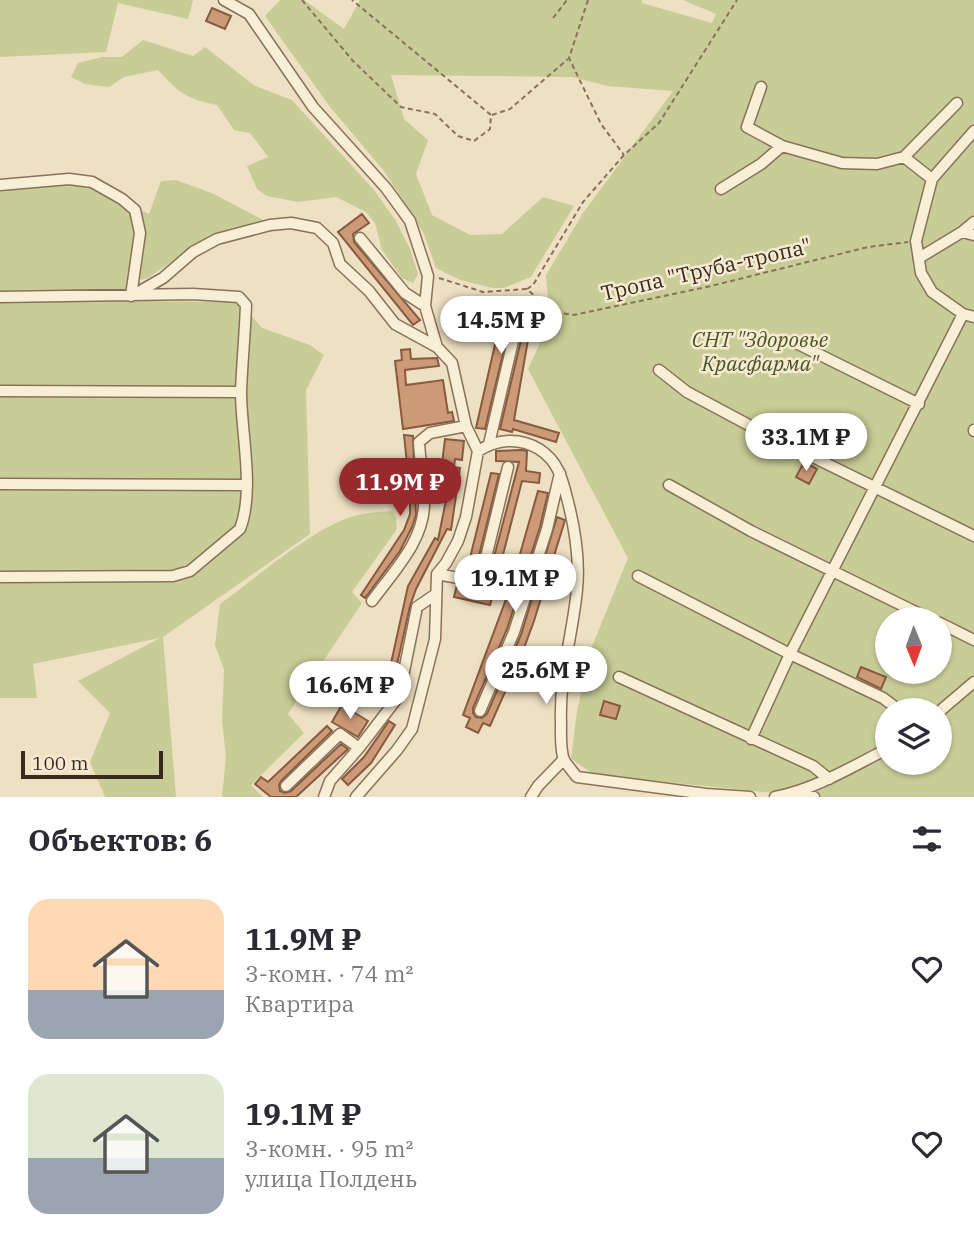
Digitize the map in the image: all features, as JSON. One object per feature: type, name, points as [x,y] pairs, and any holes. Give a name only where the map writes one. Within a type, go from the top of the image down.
[{"type":"street","points":[[224,0],[249,14],[313,107],[386,188],[410,221],[428,276],[425,306],[436,347]]},
{"type":"street","points":[[761,87],[747,127],[782,146],[842,163],[877,164],[904,157],[957,103]]},
{"type":"street","points":[[751,739],[790,654],[875,488],[969,315],[932,292],[921,273],[915,241],[932,179],[974,131]]},
{"type":"street","points":[[721,189],[761,164],[782,146]]},
{"type":"street","points":[[904,157],[932,179]]},
{"type":"street","points":[[2,183],[69,179],[92,183],[122,199],[135,210],[140,233],[131,296]]},
{"type":"street","points":[[919,258],[974,222]]},
{"type":"street","points":[[131,296],[163,278],[193,252],[217,239],[270,225],[291,223],[317,228],[333,243],[340,264],[369,291],[395,324],[436,347],[452,363],[466,426],[478,451],[466,517],[458,541],[437,573],[435,639],[412,729],[356,797]]},
{"type":"street","points":[[962,232],[974,235]]},
{"type":"street","points":[[360,238],[405,293],[425,306]]},
{"type":"street","points":[[0,297],[193,294],[239,297],[246,304],[242,392],[246,485],[240,528],[190,571],[173,576],[0,577]]},
{"type":"street","points":[[489,444],[517,324],[534,325]]},
{"type":"street","points":[[798,344],[919,404]]},
{"type":"street","points":[[659,370],[687,392],[974,536]]},
{"type":"street","points":[[0,391],[242,392]]},
{"type":"street","points":[[373,601],[412,545],[421,527],[424,503],[419,442],[430,433],[466,426]]},
{"type":"street","points":[[478,451],[489,444],[515,441],[530,444],[549,456],[560,471],[577,538],[578,586],[563,675],[561,721],[564,759],[577,777],[750,797]]},
{"type":"street","points":[[437,573],[480,582],[508,467]]},
{"type":"street","points":[[480,711],[517,621],[547,528],[560,471]]},
{"type":"street","points":[[0,484],[246,485]]},
{"type":"street","points":[[669,485],[751,531],[905,607]]},
{"type":"street","points":[[638,576],[883,698]]},
{"type":"street","points":[[324,797],[330,781],[399,696],[417,607],[436,594]]},
{"type":"street","points":[[952,629],[974,640]]},
{"type":"street","points":[[619,677],[813,766],[829,779]]},
{"type":"street","points":[[952,701],[974,682]]},
{"type":"street","points":[[286,786],[340,734],[359,748]]},
{"type":"street","points":[[775,797],[794,793],[829,779],[875,754]]},
{"type":"street","points":[[531,797],[564,759]]},
{"type":"street","points":[[794,793],[814,797]]},
{"type":"path","points":[[302,0],[353,61],[401,107],[435,114],[458,136],[474,141],[490,129],[491,116]]},
{"type":"path","points":[[352,0],[491,116]]},
{"type":"path","points":[[553,18],[567,0]]},
{"type":"path","points":[[491,116],[510,108],[569,58],[588,0]]},
{"type":"path","points":[[428,276],[483,292],[527,289],[533,285],[583,202],[624,155],[659,122],[737,0]]},
{"type":"path","points":[[569,58],[601,124],[624,155]]},
{"type":"path","name":"Тропа \"Труба-тропа\"","points":[[527,289],[553,312],[574,315],[711,286],[868,247],[915,241]]},
{"type":"green space","points":[[0,0],[193,0],[188,19],[118,3],[106,52],[0,57]]},
{"type":"green space","name":"СНТ \"Здоровье Красфарма\"","points":[[280,0],[304,0],[344,29],[360,0],[642,0],[642,3],[712,23],[716,14],[683,0],[974,0],[974,797],[776,797],[774,793],[595,775],[571,759],[577,711],[591,649],[628,558],[528,369],[549,314],[546,275],[583,213],[673,91],[608,86],[572,77],[391,75],[404,119],[428,140],[416,174],[432,215],[470,235],[502,234],[543,197],[574,206],[531,277],[504,288],[460,280],[436,268],[424,234],[384,171],[330,107],[265,16]]},
{"type":"green space","points":[[143,40],[193,56],[205,47],[255,86],[292,100],[374,190],[396,221],[410,249],[418,274],[413,283],[402,278],[382,250],[375,223],[366,212],[336,197],[298,202],[267,196],[257,189],[247,166],[268,157],[250,133],[234,130],[217,105],[184,94],[158,70],[124,77],[109,87],[85,84],[71,77],[78,63],[102,57],[122,57]]},
{"type":"green space","points":[[176,180],[214,194],[265,221],[210,235],[148,278],[140,280],[139,301],[240,302],[262,328],[310,345],[324,355],[306,390],[310,534],[163,637],[176,797],[105,797],[90,762],[110,713],[78,681],[160,638],[33,664],[37,698],[0,698],[0,190],[70,185],[96,189],[149,214],[161,181]]},
{"type":"green space","points":[[392,511],[397,529],[352,592],[362,603],[288,714],[304,733],[251,785],[263,797],[222,797],[226,757],[222,721],[224,670],[215,645],[220,604],[282,556],[332,525],[359,515]]},
{"type":"building","points":[[212,8],[231,16],[225,29],[206,21]]},
{"type":"building","points":[[362,214],[369,223],[353,234],[354,242],[420,320],[413,325],[338,232]]},
{"type":"building","points":[[504,305],[544,312],[542,321],[517,317],[511,320],[485,429],[476,428]]},
{"type":"building","points":[[523,332],[536,332],[534,341],[528,340],[514,420],[559,433],[556,442],[513,429],[512,432],[500,429]]},
{"type":"building","points":[[410,349],[411,359],[437,358],[439,366],[405,370],[406,385],[443,380],[448,413],[452,412],[454,421],[403,429],[395,361],[402,360],[401,350]]},
{"type":"building","points":[[404,435],[413,436],[416,515],[400,551],[365,598],[361,595],[404,530],[410,514]]},
{"type":"building","points":[[445,439],[464,441],[462,460],[455,459],[454,467],[460,468],[451,530],[447,529],[416,589],[390,696],[384,695],[408,586],[435,538],[438,540],[448,490],[439,488]]},
{"type":"building","points":[[496,451],[527,451],[526,471],[540,473],[539,483],[522,481],[497,578],[489,576],[519,462],[496,461]]},
{"type":"building","points":[[804,462],[817,469],[809,484],[796,477]]},
{"type":"building","points":[[491,473],[499,474],[475,572],[467,570]]},
{"type":"building","points":[[538,491],[548,493],[540,527],[507,629],[473,708],[476,717],[482,718],[487,714],[521,635],[557,517],[565,520],[521,656],[490,726],[483,723],[478,733],[466,727],[470,718],[463,715],[508,594],[516,596],[519,584],[512,582]]},
{"type":"building","points":[[457,585],[494,591],[490,605],[454,597]]},
{"type":"building","points":[[861,667],[875,673],[875,684],[883,684],[881,689],[857,677]]},
{"type":"building","points":[[604,701],[620,706],[616,719],[600,715]]},
{"type":"building","points":[[342,705],[368,721],[358,737],[332,722]]},
{"type":"building","points":[[389,721],[395,725],[371,763],[348,785],[342,779],[364,757]]},
{"type":"building","points":[[327,726],[332,731],[281,781],[280,791],[291,791],[341,744],[348,749],[296,797],[271,797],[255,784],[261,777],[268,782]]}]
